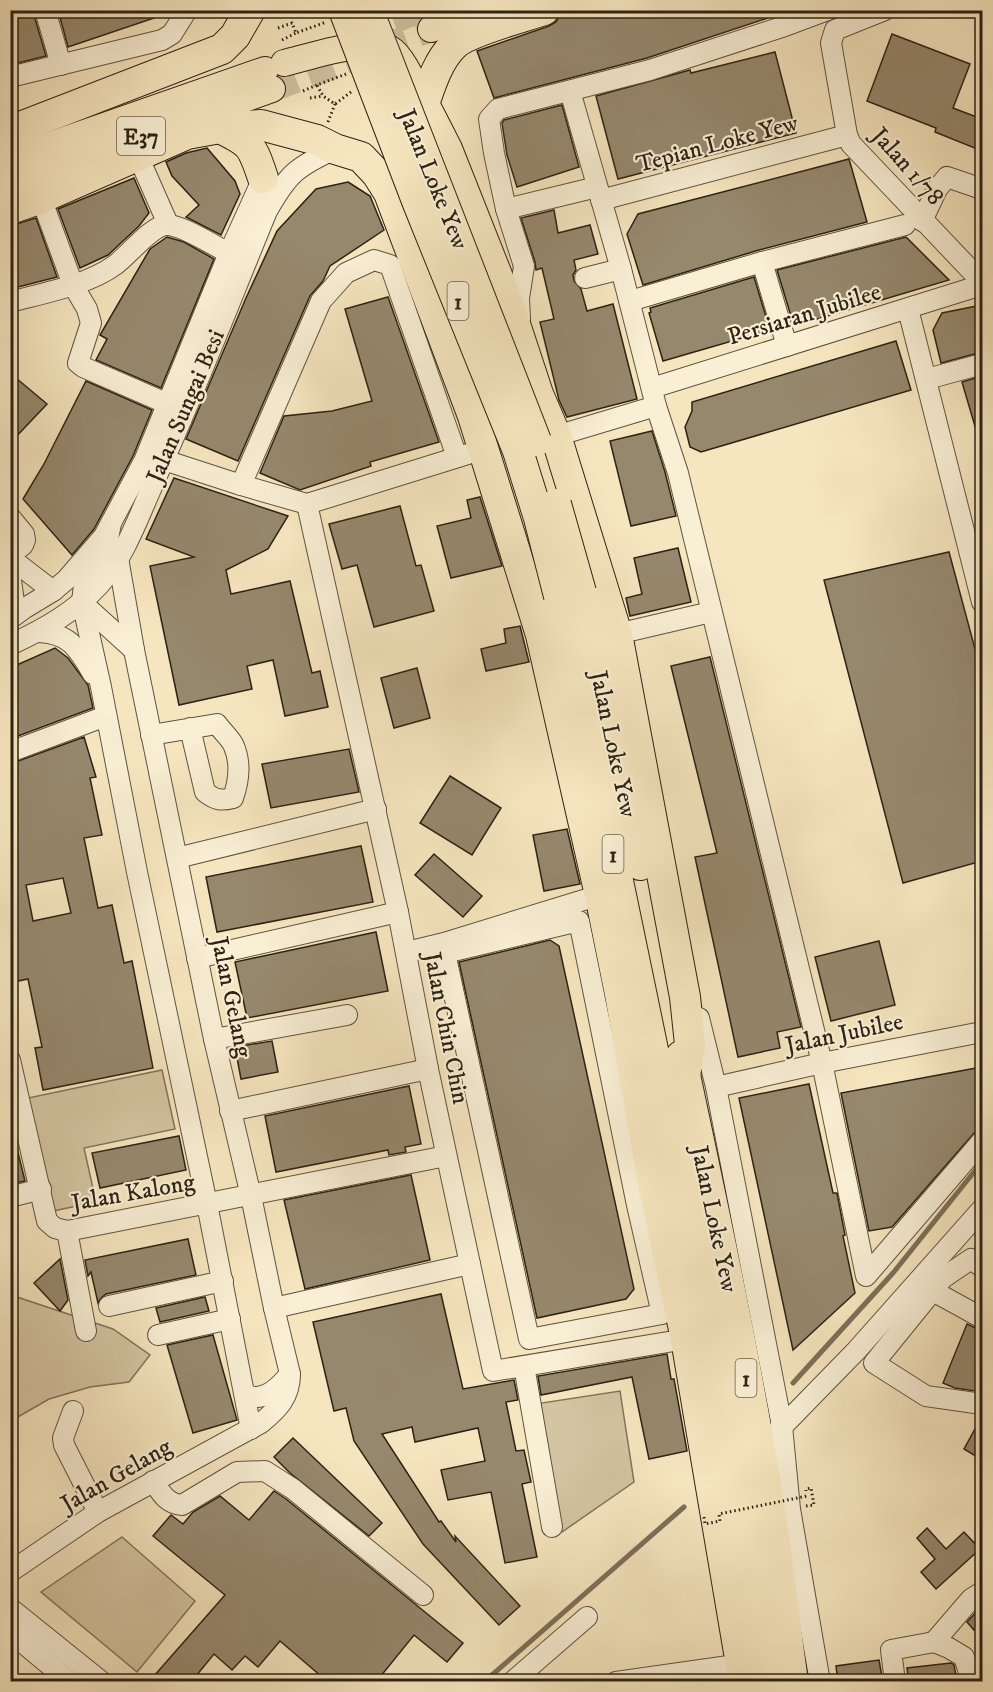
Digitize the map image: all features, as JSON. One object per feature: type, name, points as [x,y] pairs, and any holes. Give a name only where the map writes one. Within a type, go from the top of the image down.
[{"type":"highway","points":[[10,131],[222,49],[235,36],[250,10]]},
{"type":"highway","name":"Jalan Loke Yew","points":[[368,10],[540,452],[570,594],[685,1076],[726,1271],[770,1510],[793,1682]]},
{"type":"highway","points":[[544,10],[474,34],[454,44],[438,68],[424,104],[447,150],[508,303],[538,394],[556,436],[617,634],[685,997],[690,1044],[685,1076]]},
{"type":"highway","name":"Jalan Loke Yew","points":[[336,16],[417,201],[518,451],[539,518],[570,594],[641,1106],[699,1272],[744,1516],[768,1682]]},
{"type":"highway","points":[[10,209],[41,198],[187,134],[220,128],[261,125],[317,140],[331,137],[361,157],[383,182],[397,211],[473,416],[470,453],[541,635],[620,994],[641,1060],[645,1194],[686,1339],[743,1673]]},
{"type":"highway","points":[[220,128],[244,140],[253,149],[263,178]]},
{"type":"highway","points":[[441,331],[445,313],[458,298],[465,294],[478,290],[491,290],[508,303]]},
{"type":"main road","points":[[431,29],[484,10]]},
{"type":"main road","points":[[276,65],[365,44],[390,48],[398,56],[424,104]]},
{"type":"main road","name":"E37","points":[[10,159],[276,65]]},
{"type":"main road","name":"E37","points":[[10,183],[276,65]]},
{"type":"street","points":[[45,10],[61,65]]},
{"type":"street","points":[[10,77],[162,40],[172,34],[187,10]]},
{"type":"street","points":[[521,343],[519,298],[524,266],[506,209],[494,153],[489,119],[498,109],[650,70],[828,10]]},
{"type":"street","name":"Jalan 1/78","points":[[885,10],[835,30],[831,43],[847,135],[851,144],[914,223],[977,285]]},
{"type":"street","points":[[570,91],[630,301],[654,397],[678,473],[822,1063],[866,1276],[982,1142]]},
{"type":"street","name":"Tepian Loke Yew","points":[[506,209],[599,194],[847,135]]},
{"type":"street","name":"Jalan Sungai Besi","points":[[10,645],[38,632],[82,602],[101,583],[118,558],[164,460],[267,211],[282,185],[331,137]]},
{"type":"street","points":[[138,156],[168,224]]},
{"type":"street","points":[[630,301],[762,262],[914,223],[947,177],[982,189]]},
{"type":"street","name":"Jalan Sungai Besi","points":[[10,620],[53,591],[85,560],[104,536],[144,461],[229,253],[263,178]]},
{"type":"street","points":[[41,198],[73,285],[87,309],[91,323],[78,363],[168,404]]},
{"type":"street","points":[[10,302],[73,285],[114,266],[153,230],[168,224],[229,253]]},
{"type":"street","points":[[164,460],[241,485],[307,504],[470,453],[390,265],[374,260],[346,273],[321,301],[241,485]]},
{"type":"street","points":[[762,262],[786,346]]},
{"type":"street","points":[[585,278],[621,269]]},
{"type":"street","name":"Persiaran Jubilee","points":[[556,436],[786,346],[908,309],[977,285]]},
{"type":"street","points":[[908,309],[973,530],[982,602]]},
{"type":"street","points":[[927,379],[982,364]]},
{"type":"street","name":"Jalan Chin Chin","points":[[307,504],[407,952],[428,1069],[493,1371],[686,1339]]},
{"type":"street","points":[[10,518],[24,534],[25,540],[23,545],[10,556],[53,591]]},
{"type":"street","points":[[111,523],[108,538],[84,584],[82,602],[101,687],[136,872],[223,1281],[251,1429]]},
{"type":"street","name":"Jalan Gelang","points":[[10,1572],[98,1512],[251,1429],[271,1415],[284,1402],[288,1392],[290,1374],[214,1039],[134,650],[118,558]]},
{"type":"street","points":[[10,573],[14,602],[10,615]]},
{"type":"street","points":[[10,620],[28,614],[59,598],[82,602],[134,650]]},
{"type":"street","points":[[617,634],[711,612]]},
{"type":"street","points":[[38,632],[60,635],[72,644],[101,687]]},
{"type":"street","points":[[10,752],[106,716]]},
{"type":"street","points":[[151,735],[190,728]]},
{"type":"street","points":[[177,858],[376,809]]},
{"type":"street","points":[[407,952],[444,943],[600,895]]},
{"type":"street","points":[[197,958],[398,912]]},
{"type":"street","points":[[641,1106],[579,921],[445,953],[529,1340],[662,1314],[645,1194]]},
{"type":"street","points":[[685,997],[698,1016],[716,1087],[782,1426],[790,1509],[820,1682]]},
{"type":"street","points":[[214,1039],[347,1015]]},
{"type":"street","name":"Jalan Jubilee","points":[[716,1087],[822,1063],[982,1032]]},
{"type":"street","name":"Jalan Kalong","points":[[10,1060],[47,1221],[55,1228],[67,1231],[446,1156]]},
{"type":"street","points":[[230,1111],[428,1069]]},
{"type":"street","points":[[10,1197],[41,1189]]},
{"type":"street","points":[[759,1449],[856,1352],[982,1209]]},
{"type":"street","points":[[67,1231],[86,1331]]},
{"type":"street","points":[[874,1363],[943,1278],[971,1259],[982,1267]]},
{"type":"street","points":[[274,1308],[470,1264]]},
{"type":"street","points":[[109,1306],[223,1281]]},
{"type":"street","points":[[933,1290],[982,1318]]},
{"type":"street","points":[[158,1335],[230,1319]]},
{"type":"street","points":[[874,1332],[900,1331]]},
{"type":"street","points":[[856,1352],[926,1396],[982,1404]]},
{"type":"street","points":[[524,1366],[552,1527]]},
{"type":"street","points":[[245,1394],[258,1398],[268,1394],[279,1387],[290,1374]]},
{"type":"street","points":[[73,1411],[63,1438],[63,1445],[98,1512]]},
{"type":"street","points":[[153,1481],[165,1499],[174,1504],[183,1505],[237,1472],[265,1471],[293,1489],[423,1595]]},
{"type":"street","points":[[934,1642],[971,1599],[982,1592]]},
{"type":"street","points":[[10,1608],[102,1682]]},
{"type":"street","points":[[512,1682],[587,1617]]},
{"type":"street","points":[[10,1632],[70,1682]]},
{"type":"street","points":[[895,1682],[891,1650],[934,1642],[964,1657],[972,1682]]},
{"type":"street","points":[[616,1682],[743,1673]]},
{"type":"path","points":[[276,65],[296,33],[336,16]]},
{"type":"path","points":[[278,28],[292,23],[296,33]]},
{"type":"path","points":[[303,91],[346,74]]},
{"type":"path","points":[[317,85],[323,96],[335,104]]},
{"type":"path","points":[[331,137],[335,104],[358,88]]},
{"type":"path","points":[[310,98],[323,96]]},
{"type":"path","points":[[704,1516],[705,1524],[720,1521],[719,1514],[807,1496],[806,1489],[811,1488],[814,1504]]},
{"type":"shaded area","points":[[162,1070],[175,1129],[84,1148],[96,1202],[53,1211],[28,1098]]},
{"type":"shaded area","points":[[10,1293],[113,1329],[150,1355],[129,1382],[90,1387],[49,1399],[11,1421]]},
{"type":"shaded area","points":[[620,1391],[634,1482],[562,1532],[535,1404]]},
{"type":"shaded area","points":[[122,1537],[195,1601],[137,1672],[41,1592]]},
{"type":"building","points":[[58,10],[169,10],[169,13],[68,47]]},
{"type":"building","points":[[573,10],[792,10],[647,58],[494,98],[477,51],[549,26],[556,22],[560,15]]},
{"type":"building","points":[[33,12],[46,56],[10,65],[10,18]]},
{"type":"building","points":[[892,34],[970,64],[953,108],[982,119],[982,151],[935,132],[936,128],[867,101]]},
{"type":"building","points":[[775,52],[796,133],[618,179],[596,96],[690,70],[691,73]]},
{"type":"building","points":[[562,105],[579,167],[517,187],[507,155],[502,123],[504,120]]},
{"type":"building","points":[[207,148],[235,181],[240,194],[221,235],[186,217],[199,205],[172,176],[166,162],[186,153]]},
{"type":"building","points":[[849,159],[867,222],[759,250],[643,285],[627,234],[638,214]]},
{"type":"building","points":[[134,178],[149,213],[139,226],[108,255],[80,268],[58,209]]},
{"type":"building","points":[[348,182],[370,196],[384,230],[330,266],[323,281],[310,296],[238,461],[186,439],[277,231],[316,189]]},
{"type":"building","points":[[554,210],[558,233],[590,225],[598,254],[574,260],[576,270],[573,275],[574,281],[581,289],[587,311],[613,304],[637,399],[567,417],[559,400],[540,322],[554,319],[542,268],[536,270],[521,218]]},
{"type":"building","points":[[36,218],[57,277],[10,289],[10,226]]},
{"type":"building","points":[[167,237],[184,242],[214,259],[161,388],[96,360],[107,339],[100,335],[150,249]]},
{"type":"building","points":[[906,237],[949,280],[794,326],[777,270]]},
{"type":"building","points":[[754,277],[770,330],[663,361],[649,313],[650,308]]},
{"type":"building","points":[[388,297],[439,442],[370,462],[371,466],[300,490],[260,473],[284,416],[332,411],[372,401],[345,309]]},
{"type":"building","points":[[982,305],[982,352],[941,363],[933,330],[942,313]]},
{"type":"building","points":[[896,341],[911,390],[701,452],[690,447],[685,427],[692,411],[692,402]]},
{"type":"building","points":[[10,373],[47,404],[10,443]]},
{"type":"building","points":[[982,376],[982,440],[979,440],[962,382]]},
{"type":"building","points":[[86,381],[152,410],[133,456],[94,529],[72,555],[23,499],[44,464]]},
{"type":"building","points":[[652,431],[676,516],[631,526],[610,441]]},
{"type":"building","points":[[174,478],[288,516],[268,549],[226,570],[231,594],[290,581],[312,673],[320,671],[328,707],[285,716],[273,660],[247,666],[252,689],[179,705],[150,566],[194,557],[146,539]]},
{"type":"building","points":[[480,497],[502,566],[451,578],[437,526],[471,518],[467,500]]},
{"type":"building","points":[[400,506],[416,566],[421,565],[434,611],[374,627],[357,565],[342,569],[329,524]]},
{"type":"building","points":[[678,548],[691,602],[630,616],[626,598],[642,594],[634,558]]},
{"type":"building","points":[[949,552],[982,675],[982,861],[903,883],[824,580]]},
{"type":"building","points":[[520,626],[529,662],[486,671],[481,649],[506,643],[504,629]]},
{"type":"building","points":[[55,648],[68,658],[88,685],[93,708],[10,739],[10,668]]},
{"type":"building","points":[[710,657],[801,1027],[777,1032],[780,1048],[738,1057],[695,857],[717,853],[671,666]]},
{"type":"building","points":[[417,668],[430,718],[394,728],[381,678]]},
{"type":"building","points":[[84,737],[96,777],[90,778],[102,835],[84,838],[98,908],[112,905],[124,963],[132,961],[153,1068],[43,1090],[35,1048],[42,1047],[28,979],[18,981],[10,945],[10,764]],"holes":[[[63,878],[71,913],[33,921],[26,885]]]},
{"type":"building","points":[[349,749],[359,792],[271,808],[262,764]]},
{"type":"building","points":[[450,776],[501,808],[472,855],[420,823]]},
{"type":"building","points":[[567,829],[580,884],[544,891],[533,835]]},
{"type":"building","points":[[361,846],[373,902],[217,932],[206,877]]},
{"type":"building","points":[[434,854],[482,896],[463,917],[415,875]]},
{"type":"building","points":[[376,932],[388,991],[247,1018],[235,962]]},
{"type":"building","points":[[550,940],[559,946],[634,1289],[626,1299],[537,1318],[459,962]]},
{"type":"building","points":[[879,941],[895,1005],[831,1021],[815,957]]},
{"type":"building","points":[[272,1041],[278,1072],[241,1079],[235,1047]]},
{"type":"building","points":[[982,1067],[982,1124],[892,1227],[869,1231],[841,1093]]},
{"type":"building","points":[[809,1084],[833,1193],[837,1193],[855,1293],[793,1350],[739,1098]]},
{"type":"building","points":[[409,1086],[421,1144],[405,1147],[406,1152],[389,1155],[388,1150],[276,1172],[265,1116]]},
{"type":"building","points":[[10,1120],[25,1181],[10,1184]]},
{"type":"building","points":[[179,1136],[186,1170],[100,1188],[92,1153]]},
{"type":"building","points":[[411,1175],[430,1260],[305,1289],[284,1200]]},
{"type":"building","points":[[188,1239],[196,1275],[106,1294],[98,1303],[91,1272],[88,1276],[85,1260]]},
{"type":"building","points":[[60,1259],[68,1300],[60,1311],[34,1283]]},
{"type":"building","points":[[441,1294],[463,1389],[514,1380],[518,1400],[506,1402],[516,1451],[524,1450],[531,1482],[522,1484],[537,1557],[505,1563],[491,1492],[448,1500],[441,1470],[485,1461],[478,1428],[415,1442],[412,1427],[382,1434],[439,1522],[441,1521],[456,1542],[455,1536],[520,1606],[499,1625],[423,1544],[354,1441],[346,1408],[334,1411],[313,1322]]},
{"type":"building","points":[[205,1297],[209,1311],[160,1322],[156,1308]]},
{"type":"building","points":[[967,1324],[982,1331],[982,1392],[955,1388],[943,1383]]},
{"type":"building","points":[[213,1335],[237,1420],[193,1433],[167,1345]]},
{"type":"building","points":[[667,1354],[671,1379],[674,1379],[687,1451],[649,1459],[632,1377],[541,1395],[538,1376]]},
{"type":"building","points":[[982,1416],[982,1460],[964,1449]]},
{"type":"building","points":[[293,1438],[382,1523],[369,1536],[290,1473],[274,1457]]},
{"type":"building","points":[[274,1491],[463,1643],[447,1662],[414,1635],[376,1682],[328,1682],[280,1641],[258,1667],[245,1656],[232,1670],[214,1654],[191,1682],[161,1682],[154,1676],[225,1595],[153,1536],[171,1515],[183,1524],[193,1512],[220,1496],[249,1520]]},
{"type":"building","points":[[927,1528],[946,1549],[964,1532],[980,1549],[936,1589],[921,1572],[935,1559],[917,1538]]},
{"type":"building","points":[[982,1606],[982,1621],[974,1630],[967,1622]]},
{"type":"building","points":[[879,1660],[883,1682],[838,1682],[836,1666]]},
{"type":"building","points":[[951,1663],[954,1665],[957,1682],[909,1682],[907,1668]]},
{"type":"waterway","points":[[793,1383],[893,1273],[982,1162]]},
{"type":"waterway","points":[[484,1682],[684,1507]]},
{"type":"tunnel","points":[[357,35],[420,10]]},
{"type":"tunnel","points":[[272,89],[431,29]]}]
